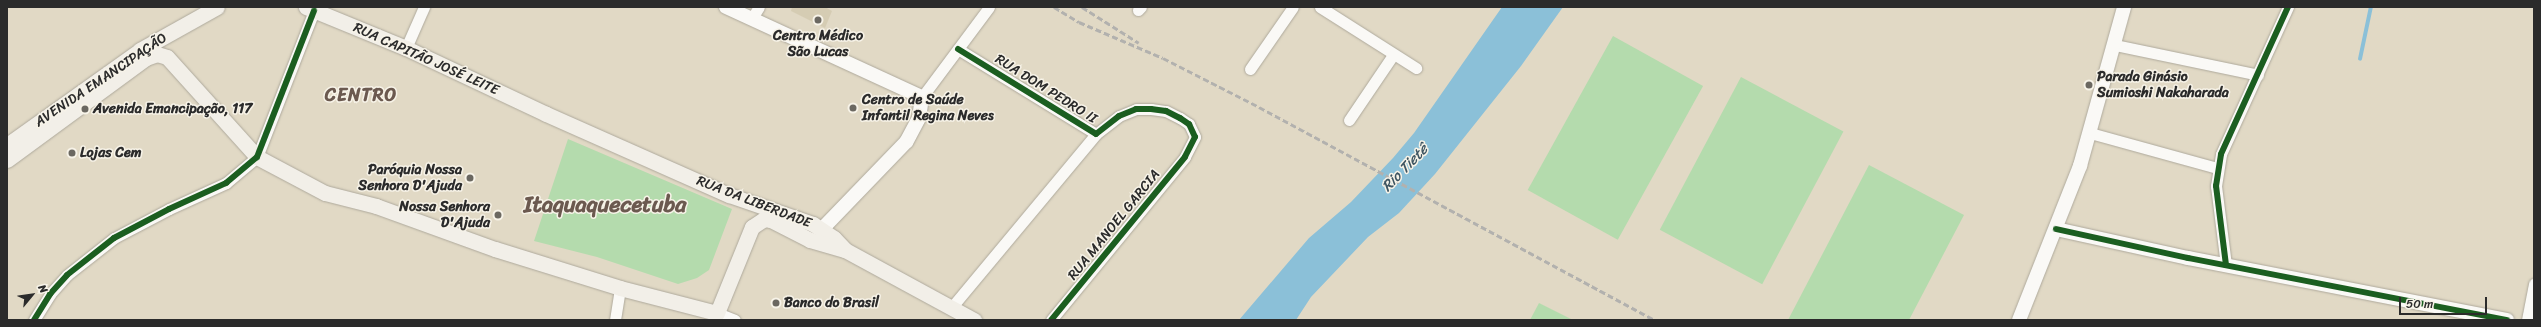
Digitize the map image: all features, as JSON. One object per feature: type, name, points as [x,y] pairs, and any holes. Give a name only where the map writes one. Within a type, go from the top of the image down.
[{"type":"main road","name":"RUA CAPITÃO JOSÉ LEITE","points":[[310,9],[406,48],[546,114]]},
{"type":"main road","points":[[206,10],[170,42],[167,57],[257,156],[325,193],[376,206],[495,249],[620,288],[716,313],[752,227],[764,219],[779,223],[810,240],[845,250]]},
{"type":"main road","name":"AVENIDA EMANCIPAÇÃO","points":[[9,149],[158,39],[206,10]]},
{"type":"main road","name":"AVENIDA EMANCIPAÇÃO","points":[[9,149],[146,58],[157,54],[167,57]]},
{"type":"main road","name":"RUA DA LIBERDADE","points":[[546,114],[728,195],[799,218],[822,229],[845,250],[974,320]]},
{"type":"main road","points":[[728,195],[745,209],[752,227]]},
{"type":"main road","points":[[779,223],[787,223],[809,232],[822,229]]},
{"type":"street","points":[[406,48],[424,7]]},
{"type":"street","points":[[726,7],[756,13],[922,97]]},
{"type":"street","points":[[822,229],[906,142],[919,118],[922,97],[989,7]]},
{"type":"street","points":[[1250,69],[1293,7]]},
{"type":"street","points":[[1320,7],[1416,68]]},
{"type":"street","points":[[2020,320],[2056,229],[2090,133],[2115,45],[2124,7]]},
{"type":"street","points":[[2226,265],[2216,186],[2217,168],[2221,154],[2288,7]]},
{"type":"street","points":[[34,320],[50,294],[67,275],[114,238],[169,209],[226,183],[257,156],[310,9]]},
{"type":"street","points":[[2115,45],[2258,75]]},
{"type":"street","name":"RUA DOM PEDRO II","points":[[958,49],[1096,134],[1120,116],[1136,109],[1151,109],[1166,111],[1188,124],[1196,137],[1194,144]]},
{"type":"street","points":[[1349,120],[1394,55]]},
{"type":"street","points":[[2090,133],[2217,168]]},
{"type":"street","points":[[951,308],[1096,134]]},
{"type":"street","name":"RUA MANOEL GARCIA","points":[[1051,320],[1194,144]]},
{"type":"street","points":[[2056,229],[2226,265],[2507,320]]},
{"type":"street","points":[[2527,320],[2534,284]]},
{"type":"street","points":[[616,320],[620,288]]},
{"type":"street","points":[[716,313],[735,320]]},
{"type":"shaded area","name":"Centro Médico São Lucas","points":[[792,7],[825,7],[832,11],[825,28],[791,11]]},
{"type":"green space","points":[[1613,36],[1703,86],[1618,240],[1528,190]]},
{"type":"green space","points":[[1741,77],[1843,131],[1762,284],[1660,230]]},
{"type":"green space","points":[[568,139],[732,209],[709,270],[697,278],[678,284],[597,257],[534,241]]},
{"type":"green space","points":[[1869,165],[1964,215],[1909,320],[1788,320]]},
{"type":"green space","points":[[1539,303],[1573,320],[1530,320]]},
{"type":"water","name":"Rio Tietê","points":[[1502,7],[1563,7],[1521,66],[1435,174],[1399,213],[1368,237],[1311,297],[1296,320],[1239,320],[1309,238],[1351,202],[1393,158],[1414,133]]},
{"type":"waterway","points":[[2360,59],[2371,7]]},
{"type":"railway","points":[[1054,7],[1079,22],[1163,58],[1259,107],[1654,320]]},
{"type":"railway","points":[[1082,7],[1139,43]]},
{"type":"cycle path","points":[[2226,265],[2216,186],[2221,154],[2288,7]]},
{"type":"cycle path","points":[[34,320],[50,294],[67,275],[114,238],[169,209],[226,183],[257,157],[314,11]]},
{"type":"cycle path","points":[[958,49],[1096,134],[1119,116],[1136,109],[1151,109],[1166,111],[1180,118],[1189,124],[1195,137],[1185,157],[1051,320]]},
{"type":"cycle path","points":[[2056,229],[2188,258],[2507,320]]},
{"type":"place","name":"Centro Médico São Lucas","points":[[818,20]]},
{"type":"place","name":"Parada Ginásio Sumioshi Nakaharada","points":[[2089,85]]},
{"type":"place","name":"Centro de Saúde Infantil Regina Neves","points":[[853,108]]},
{"type":"place","name":"Avenida Emancipação, 117","points":[[85,109]]},
{"type":"place","name":"Lojas Cem","points":[[72,153]]},
{"type":"place","name":"Paróquia Nossa Senhora D'Ajuda","points":[[470,178]]},
{"type":"place","name":"Nossa Senhora D'Ajuda","points":[[498,215]]},
{"type":"place","name":"Banco do Brasil","points":[[776,303]]},
{"type":"district","name":"CENTRO","points":[[361,95]]},
{"type":"district","name":"Itaquaquecetuba","points":[[605,205]]}]
